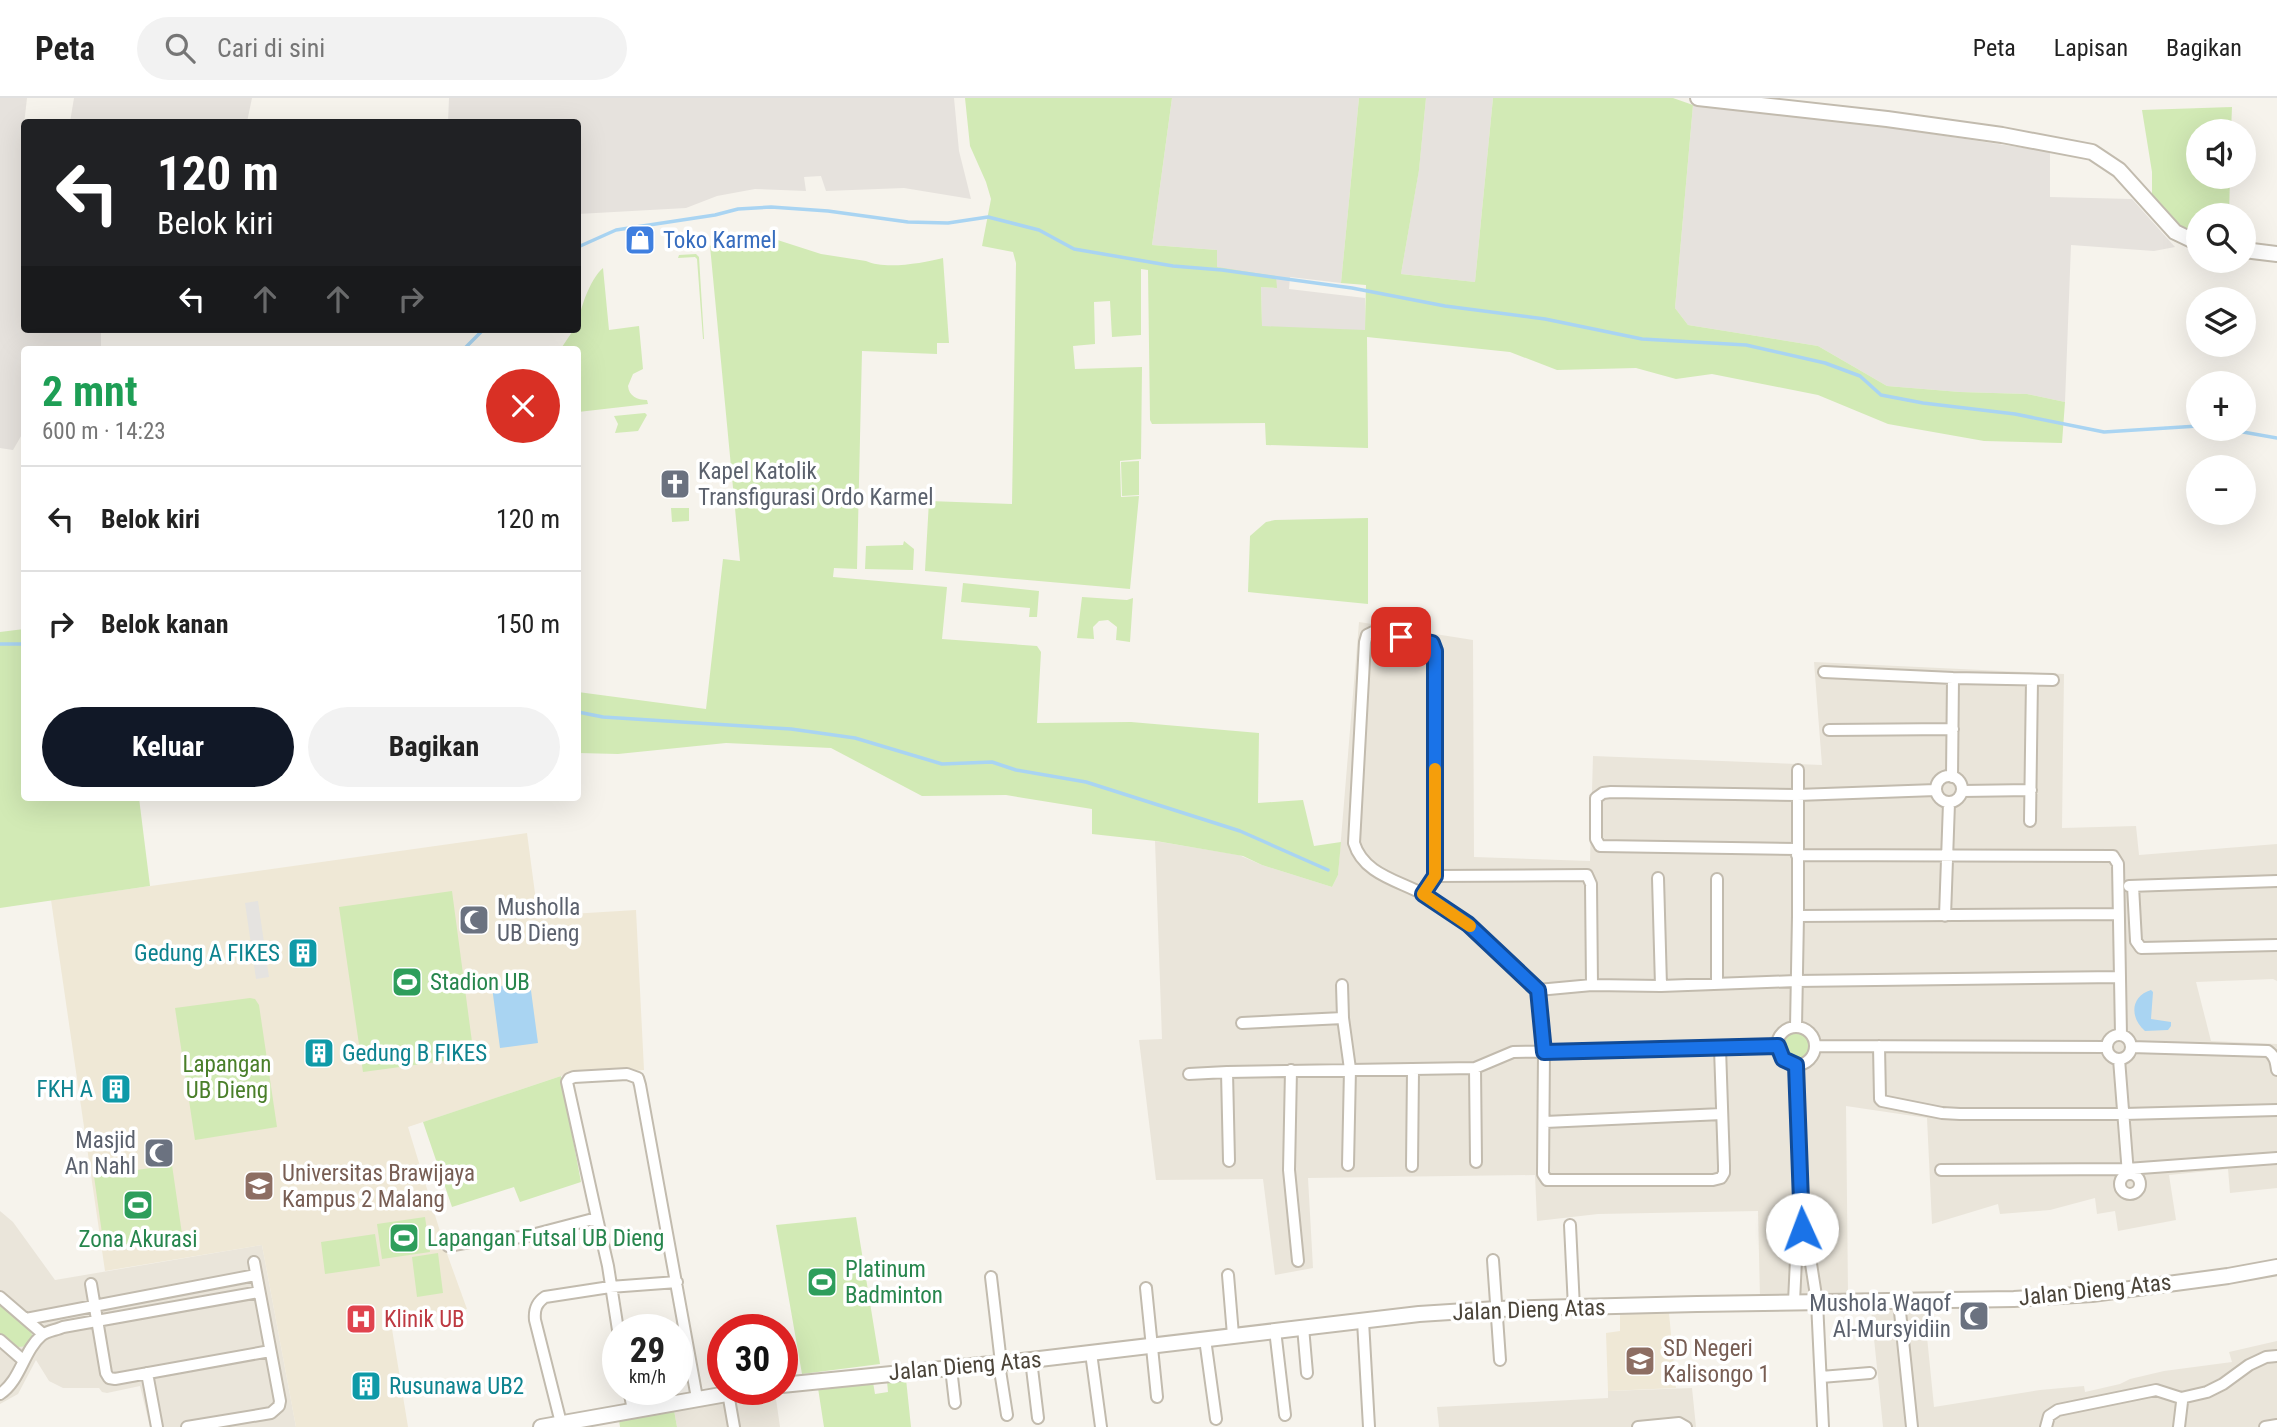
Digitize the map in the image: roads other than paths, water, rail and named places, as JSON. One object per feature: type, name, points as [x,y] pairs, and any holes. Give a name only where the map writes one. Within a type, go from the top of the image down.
[{"type":"street","points":[[1698,98],[2003,135],[2092,152],[2119,170],[2175,232],[2186,237]]},
{"type":"street","points":[[2256,251],[2277,254]]},
{"type":"street","points":[[1423,894],[1435,876],[1434,647],[1428,641],[1373,632],[1367,635],[1365,642],[1354,843],[1367,865],[1383,876],[1423,894],[1468,924],[1538,990],[1544,1052],[1543,1174],[1547,1180],[1721,1178],[1724,1173],[1720,1048]]},
{"type":"street","points":[[1824,672],[2053,680]]},
{"type":"street","points":[[1952,777],[1953,678]]},
{"type":"street","points":[[2030,821],[2032,680]]},
{"type":"street","points":[[1829,730],[1953,729]]},
{"type":"street","points":[[1796,1027],[1798,770]]},
{"type":"street","points":[[1952,777],[1960,783],[1962,791],[1956,800],[1949,803],[1938,798],[1936,790],[1940,780],[1952,777]]},
{"type":"street","points":[[1936,790],[1797,795],[1603,793],[1596,798],[1596,839],[1598,845],[1604,847],[1947,856],[2113,856],[2119,864],[2121,1035]]},
{"type":"street","points":[[1962,791],[2031,790]]},
{"type":"street","points":[[1945,916],[1949,803]]},
{"type":"street","points":[[1435,876],[1587,875],[1591,884],[1592,985]]},
{"type":"street","points":[[1658,878],[1661,986]]},
{"type":"street","points":[[1717,879],[1717,983]]},
{"type":"street","points":[[2119,886],[2277,881]]},
{"type":"street","points":[[2133,886],[2136,941],[2141,948],[2277,945]]},
{"type":"street","points":[[1798,916],[2119,914]]},
{"type":"street","points":[[1538,990],[1592,985],[2120,977]]},
{"type":"street","points":[[1342,985],[1343,1018],[1350,1069],[1348,1165]]},
{"type":"street","points":[[1242,1023],[1343,1018]]},
{"type":"street","points":[[1796,1027],[1808,1031],[1814,1038],[1815,1046],[1810,1059],[1796,1065],[1783,1059],[1778,1046],[1783,1033],[1796,1027]]},
{"type":"street","points":[[2106,1047],[2113,1036],[2121,1035],[2127,1038],[2131,1047],[2129,1054],[2119,1059]]},
{"type":"street","points":[[1879,1045],[1878,1096],[1882,1101],[1942,1113],[2124,1114],[2277,1110]]},
{"type":"street","points":[[1189,1074],[1475,1068],[1513,1052],[1778,1046]]},
{"type":"street","points":[[1815,1046],[2106,1047]]},
{"type":"street","points":[[2106,1047],[2109,1054],[2119,1059]]},
{"type":"street","points":[[2131,1047],[2268,1051],[2276,1061],[2277,1070]]},
{"type":"street","points":[[2119,1059],[2127,1171]]},
{"type":"street","points":[[1796,1065],[1802,1229],[1807,1238],[1817,1302],[1823,1427]]},
{"type":"street","points":[[1475,1068],[1476,1162]]},
{"type":"street","points":[[1292,1070],[1289,1170],[1298,1261]]},
{"type":"street","points":[[1412,1166],[1413,1070]]},
{"type":"street","points":[[1227,1072],[1230,1161]]},
{"type":"street","points":[[615,1314],[608,1265],[567,1082],[574,1077],[627,1074],[638,1078],[697,1398]]},
{"type":"street","points":[[1545,1122],[1722,1114]]},
{"type":"street","points":[[1941,1170],[2127,1171],[2277,1158]]},
{"type":"street","points":[[448,1246],[524,1237],[597,1218]]},
{"type":"street","points":[[1570,1225],[1574,1308]]},
{"type":"street","points":[[1794,1302],[1797,1238],[1802,1229]]},
{"type":"street","points":[[1493,1260],[1500,1360]]},
{"type":"street","points":[[187,1427],[276,1410],[280,1401],[254,1262]]},
{"type":"street","name":"Jalan Dieng Atas","points":[[798,1383],[1000,1364],[1419,1314],[1497,1309],[2014,1299],[2077,1295],[2228,1276],[2277,1267]]},
{"type":"street","points":[[1794,1274],[1812,1273]]},
{"type":"street","points":[[26,1319],[256,1275]]},
{"type":"street","points":[[1228,1275],[1233,1335]]},
{"type":"street","points":[[991,1277],[1007,1415]]},
{"type":"street","points":[[561,1423],[534,1320],[534,1312],[540,1301],[545,1297],[610,1287],[677,1282]]},
{"type":"street","points":[[91,1284],[109,1378],[270,1351]]},
{"type":"street","points":[[1146,1288],[1157,1397]]},
{"type":"street","points":[[0,1394],[14,1381],[43,1334],[63,1327],[259,1293]]},
{"type":"street","points":[[0,1297],[43,1334]]},
{"type":"street","points":[[1899,1301],[1912,1427]]},
{"type":"street","points":[[1363,1321],[1369,1427]]},
{"type":"street","points":[[1303,1327],[1307,1373]]},
{"type":"street","points":[[1275,1330],[1285,1415]]},
{"type":"street","points":[[1205,1339],[1216,1419]]},
{"type":"street","points":[[0,1340],[24,1361]]},
{"type":"street","points":[[1091,1353],[1101,1427]]},
{"type":"street","points":[[2046,1427],[2049,1416],[2058,1410],[2156,1390],[2180,1398],[2207,1392],[2249,1365],[2266,1357],[2277,1356]]},
{"type":"street","points":[[1031,1360],[1038,1418]]},
{"type":"street","points":[[951,1368],[954,1403]]},
{"type":"street","points":[[146,1373],[157,1427]]},
{"type":"street","points":[[1821,1377],[1870,1373]]},
{"type":"street","points":[[541,1427],[707,1396]]},
{"type":"street","points":[[2179,1427],[2182,1402],[2180,1398]]},
{"type":"street","points":[[632,1405],[633,1410]]},
{"type":"street","points":[[730,1405],[734,1427]]},
{"type":"street","points":[[1638,1427],[1679,1423],[1686,1427]]},
{"type":"street","points":[[2265,1427],[2277,1425]]},
{"type":"water","points":[[530,983],[538,1043],[500,1048],[492,987]]},
{"type":"water","points":[[2151,990],[2151,1019],[2171,1022],[2168,1030],[2145,1031],[2136,1020],[2136,1002]]},
{"type":"waterway","points":[[581,246],[616,230],[738,209],[771,207],[828,211],[908,222],[948,223],[988,217],[1039,230],[1074,249],[1173,266],[1352,288],[1445,306],[1545,319],[1642,339],[1746,345],[1825,363],[1860,376],[1881,395],[1923,403],[2015,414],[2104,432],[2186,427]]},
{"type":"waterway","points":[[467,346],[480,333]]},
{"type":"waterway","points":[[2256,434],[2277,438]]},
{"type":"waterway","points":[[0,644],[21,644]]},
{"type":"waterway","points":[[581,713],[603,717],[791,729],[855,738],[942,764],[992,762],[1016,770],[1086,782],[1240,831],[1328,870]]},
{"type":"place","name":"Toko Karmel","points":[[640,240]]},
{"type":"place","name":"Kapel Katolik Transfigurasi Ordo Karmel","points":[[675,484]]},
{"type":"place","name":"Musholla UB Dieng","points":[[474,920]]},
{"type":"place","name":"Gedung A FIKES","points":[[303,953]]},
{"type":"place","name":"Stadion UB","points":[[407,982]]},
{"type":"place","name":"Gedung B FIKES","points":[[319,1053]]},
{"type":"place","name":"FKH A","points":[[116,1089]]},
{"type":"place","name":"Masjid An Nahl","points":[[159,1153]]},
{"type":"place","name":"Universitas Brawijaya Kampus 2 Malang","points":[[259,1186]]},
{"type":"place","name":"Zona Akurasi","points":[[138,1205]]},
{"type":"place","name":"Lapangan Futsal UB Dieng","points":[[404,1238]]},
{"type":"place","name":"Platinum Badminton","points":[[822,1282]]},
{"type":"place","name":"Mushola Waqof Al-Mursyidiin","points":[[1974,1316]]},
{"type":"place","name":"Klinik UB","points":[[361,1319]]},
{"type":"place","name":"SD Negeri Kalisongo 1","points":[[1640,1361]]},
{"type":"place","name":"Rusunawa UB2","points":[[366,1386]]},
{"type":"park label","name":"Lapangan UB Dieng","points":[[227,1077]]}]
